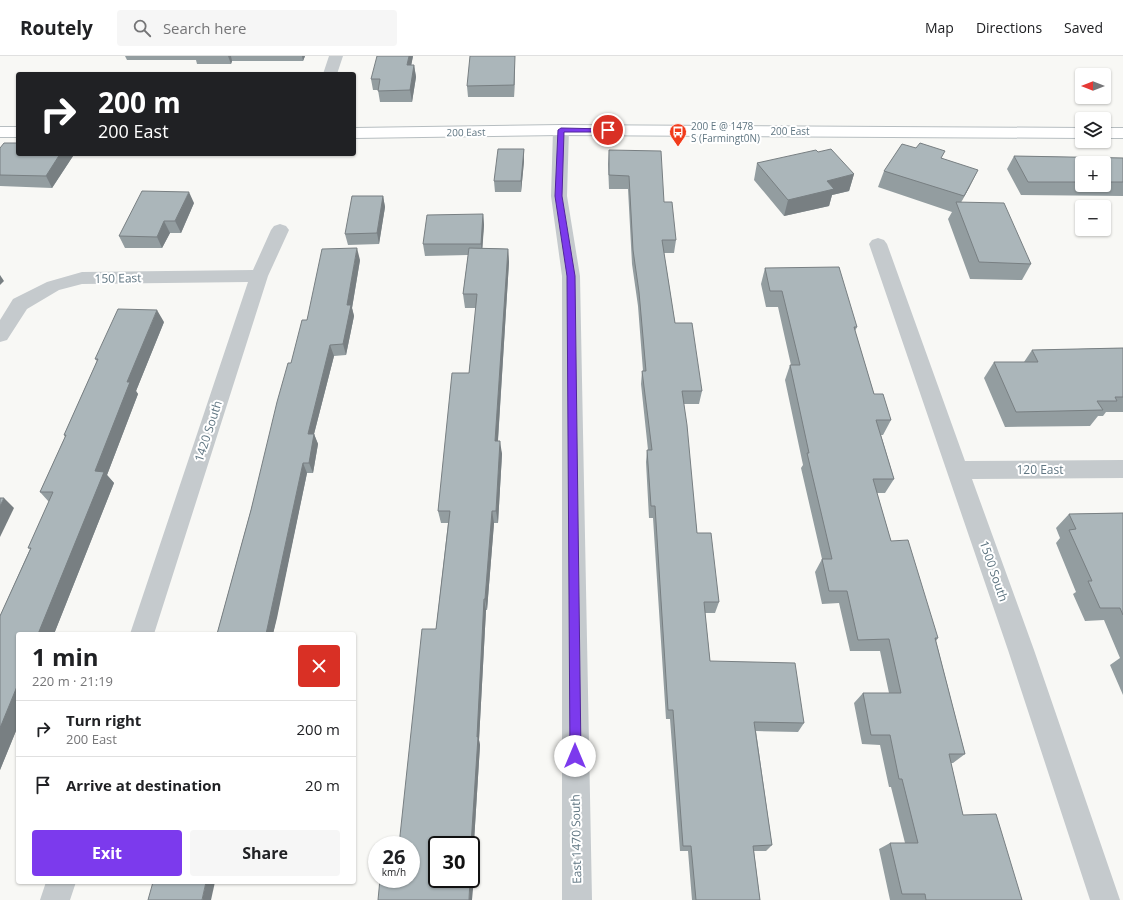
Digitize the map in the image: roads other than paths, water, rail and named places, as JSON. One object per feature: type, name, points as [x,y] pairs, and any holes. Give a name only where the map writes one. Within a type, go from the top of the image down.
[{"type":"main road","name":"200 East","points":[[356,133],[561,130],[1075,133]]},
{"type":"main road","points":[[0,132],[16,132]]},
{"type":"main road","points":[[1111,133],[1123,133]]},
{"type":"street","points":[[331,72],[336,56]]},
{"type":"street","name":"East 1470 South","points":[[561,130],[559,196],[571,276],[576,900]]},
{"type":"street","name":"1420 South","points":[[143,632],[259,276],[280,230]]},
{"type":"street","name":"1500 South","points":[[878,244],[1021,650],[1105,900]]},
{"type":"street","name":"150 East","points":[[0,335],[20,304],[53,286],[82,278],[259,276]]},
{"type":"street","name":"120 East","points":[[958,470],[1123,469]]},
{"type":"street","points":[[55,900],[60,884]]},
{"type":"place","name":"200 E @ 1478 S (Farmingt0N)","points":[[678,147]]}]
